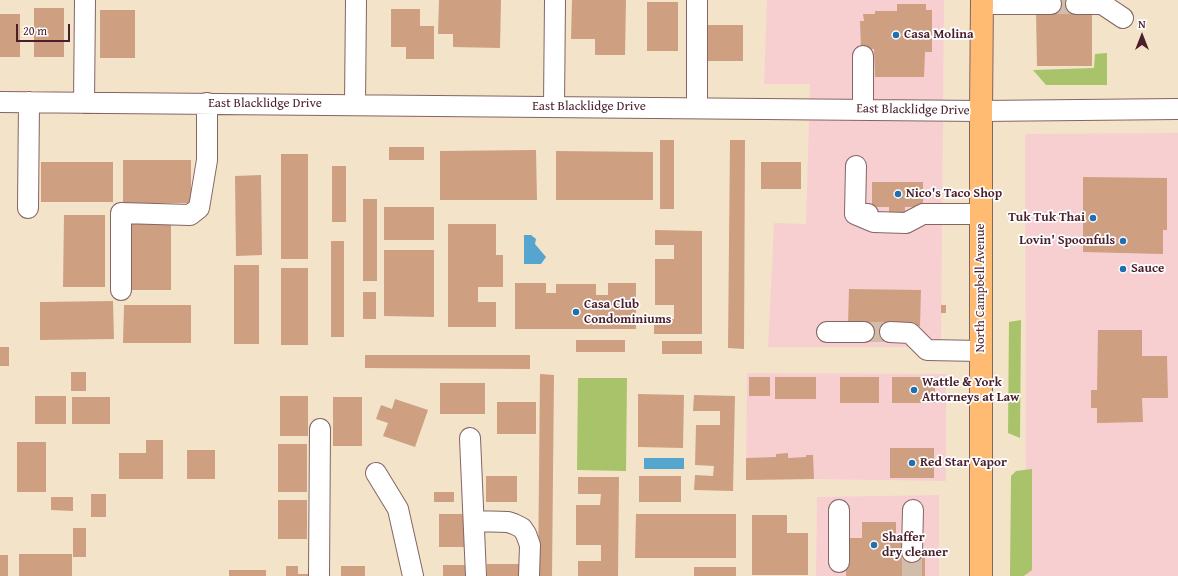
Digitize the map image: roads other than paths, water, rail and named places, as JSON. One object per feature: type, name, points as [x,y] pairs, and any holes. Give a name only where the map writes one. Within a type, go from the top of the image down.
[{"type":"main road","name":"North Campbell Avenue","points":[[981,576],[982,2]]},
{"type":"street","points":[[84,103],[85,0]]},
{"type":"street","points":[[355,105],[356,0]]},
{"type":"street","points":[[554,0],[554,106]]},
{"type":"street","points":[[697,0],[697,108]]},
{"type":"street","points":[[982,2],[1051,4]]},
{"type":"street","points":[[1076,4],[1102,4],[1123,18]]},
{"type":"street","points":[[863,56],[863,110]]},
{"type":"street","name":"East Blacklidge Drive","points":[[0,102],[981,111],[1178,109]]},
{"type":"street","points":[[28,208],[29,102]]},
{"type":"street","points":[[121,290],[121,213],[190,215],[199,208],[208,160],[207,103]]},
{"type":"street","points":[[856,166],[856,214]]},
{"type":"street","points":[[856,214],[874,222],[906,223],[906,214]]},
{"type":"street","points":[[856,214],[981,214]]},
{"type":"street","points":[[827,332],[864,332]]},
{"type":"street","points":[[890,332],[910,332],[927,350],[981,351]]},
{"type":"street","points":[[319,576],[320,429]]},
{"type":"street","points":[[470,438],[476,576]]},
{"type":"street","points":[[376,473],[398,509],[414,576]]},
{"type":"street","points":[[839,510],[839,562]]},
{"type":"street","points":[[912,552],[913,510]]},
{"type":"street","points":[[474,521],[508,522],[522,528],[530,545],[529,576]]},
{"type":"water","points":[[524,235],[531,235],[536,239],[535,244],[546,257],[541,264],[524,264]]},
{"type":"water","points":[[644,458],[684,458],[684,469],[644,469]]},
{"type":"tunnel","points":[[1051,4],[1076,4]]},
{"type":"tunnel","points":[[864,332],[890,332]]},
{"type":"tunnel","points":[[912,552],[912,576]]},
{"type":"place","name":"Casa Molina","points":[[896,35]]},
{"type":"place","name":"Nico's Taco Shop","points":[[898,194]]},
{"type":"place","name":"Tuk Tuk Thai","points":[[1093,218]]},
{"type":"place","name":"Lovin' Spoonfuls","points":[[1123,241]]},
{"type":"place","name":"Sauce","points":[[1123,269]]},
{"type":"place","name":"Casa Club Condominiums","points":[[576,312]]},
{"type":"place","name":"Wattle & York Attorneys at Law","points":[[914,390]]},
{"type":"place","name":"Red Star Vapor","points":[[912,463]]},
{"type":"place","name":"Shaffer dry cleaner","points":[[874,545]]}]
